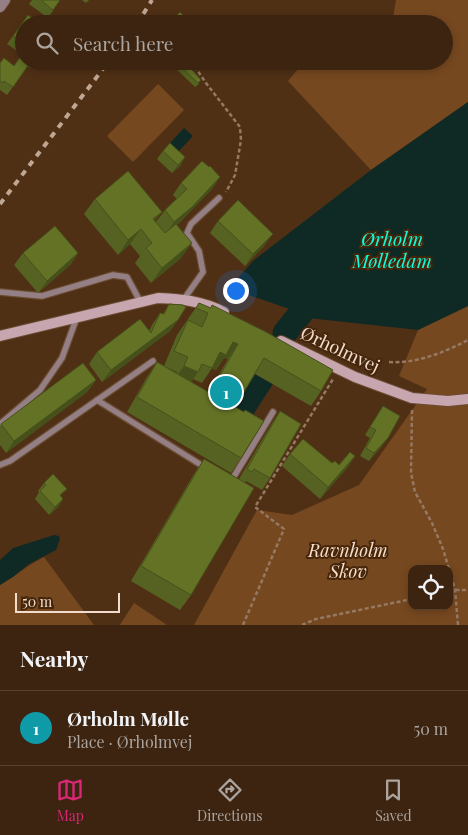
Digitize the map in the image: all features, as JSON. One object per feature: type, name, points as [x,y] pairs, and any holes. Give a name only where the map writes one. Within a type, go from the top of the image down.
[{"type":"street","points":[[0,7],[5,0]]},
{"type":"street","points":[[0,336],[158,298],[184,299],[212,306],[236,319]]},
{"type":"street","name":"Ørholmvej","points":[[270,336],[338,370],[412,398],[448,401],[468,399]]},
{"type":"lane","points":[[184,299],[203,272],[199,251],[187,233],[191,224],[219,198]]},
{"type":"lane","points":[[0,292],[42,296],[113,275],[127,277],[141,303]]},
{"type":"lane","points":[[0,424],[40,390],[62,358],[77,317]]},
{"type":"lane","points":[[0,465],[10,461],[153,361]]},
{"type":"lane","points":[[96,400],[213,472]]},
{"type":"lane","points":[[222,478],[230,483],[273,412]]},
{"type":"path","points":[[197,70],[240,128],[241,140],[235,175],[228,190],[219,198]]},
{"type":"path","points":[[389,362],[418,360],[451,349],[468,340]]},
{"type":"path","points":[[243,625],[284,529],[255,508],[338,370]]},
{"type":"path","points":[[412,398],[411,473],[415,492],[432,523],[448,565]]},
{"type":"path","points":[[453,582],[458,625]]},
{"type":"path","points":[[455,589],[468,590]]},
{"type":"path","points":[[302,625],[316,619],[408,599]]},
{"type":"green space","points":[[396,0],[468,0],[468,102],[371,170],[288,81],[297,70],[453,70],[453,15],[394,15]]},
{"type":"green space","points":[[158,84],[184,110],[133,162],[107,136]]},
{"type":"green space","name":"Ravnholm Skov","points":[[468,306],[468,625],[194,625],[257,510],[292,515],[359,485],[427,389],[399,376],[418,330]]},
{"type":"green space","points":[[44,557],[94,625],[0,625],[0,585]]},
{"type":"green space","points":[[134,603],[167,625],[120,625]]},
{"type":"water","name":"Ørholm Mølledam","points":[[468,102],[468,306],[418,330],[308,318],[301,313],[229,288],[254,260],[371,170]]},
{"type":"water","points":[[184,128],[193,136],[178,152],[169,144]]},
{"type":"water","points":[[54,535],[59,536],[60,539],[56,550],[29,564],[0,585],[0,560],[13,548]]},
{"type":"building","points":[[41,0],[60,0],[53,10]]},
{"type":"building","points":[[4,58],[14,66],[15,64],[15,70],[25,70],[13,87],[4,81],[3,83],[0,81],[0,63]]},
{"type":"building","points":[[184,70],[192,70],[201,80],[198,83]]},
{"type":"building","points":[[170,143],[185,157],[178,165],[163,151]]},
{"type":"building","points":[[202,161],[210,166],[220,177],[192,207],[174,222],[165,210],[187,189],[181,183]]},
{"type":"building","points":[[128,171],[162,212],[153,219],[165,233],[176,224],[192,243],[162,268],[146,248],[152,243],[141,229],[128,240],[95,199]]},
{"type":"building","points":[[238,200],[273,234],[253,254],[218,221]]},
{"type":"building","points":[[55,226],[78,253],[47,281],[23,253]]},
{"type":"building","points":[[199,303],[211,308],[212,305],[266,332],[333,370],[321,391],[264,358],[235,407],[244,412],[245,410],[264,421],[241,458],[137,397],[157,362],[210,393],[238,344],[233,342],[226,355],[220,352],[212,368],[202,364],[198,372],[184,366],[188,357],[174,351],[188,320],[202,327],[208,313],[196,308]]},
{"type":"building","points":[[169,304],[186,307],[178,320],[111,370],[97,352],[140,319],[151,333],[160,313],[164,314]]},
{"type":"building","points":[[83,363],[96,380],[14,441],[1,424]]},
{"type":"building","points":[[383,406],[400,416],[388,438],[374,453],[366,448],[376,430],[370,427]]},
{"type":"building","points":[[280,411],[301,424],[270,478],[254,469],[252,472],[247,469]]},
{"type":"building","points":[[303,439],[332,463],[335,461],[339,465],[350,452],[355,456],[328,487],[290,454]]},
{"type":"building","points":[[204,459],[254,488],[191,595],[141,566]]},
{"type":"building","points":[[53,474],[67,489],[60,495],[63,499],[55,507],[40,491],[46,485],[44,483]]},
{"type":"waterway","points":[[285,333],[301,313]]},
{"type":"waterway","points":[[231,426],[262,378]]},
{"type":"railway","points":[[143,15],[152,0]]},
{"type":"railway","points":[[0,204],[102,70]]},
{"type":"place","name":"Ørholm Mølle","points":[[226,392]]}]
